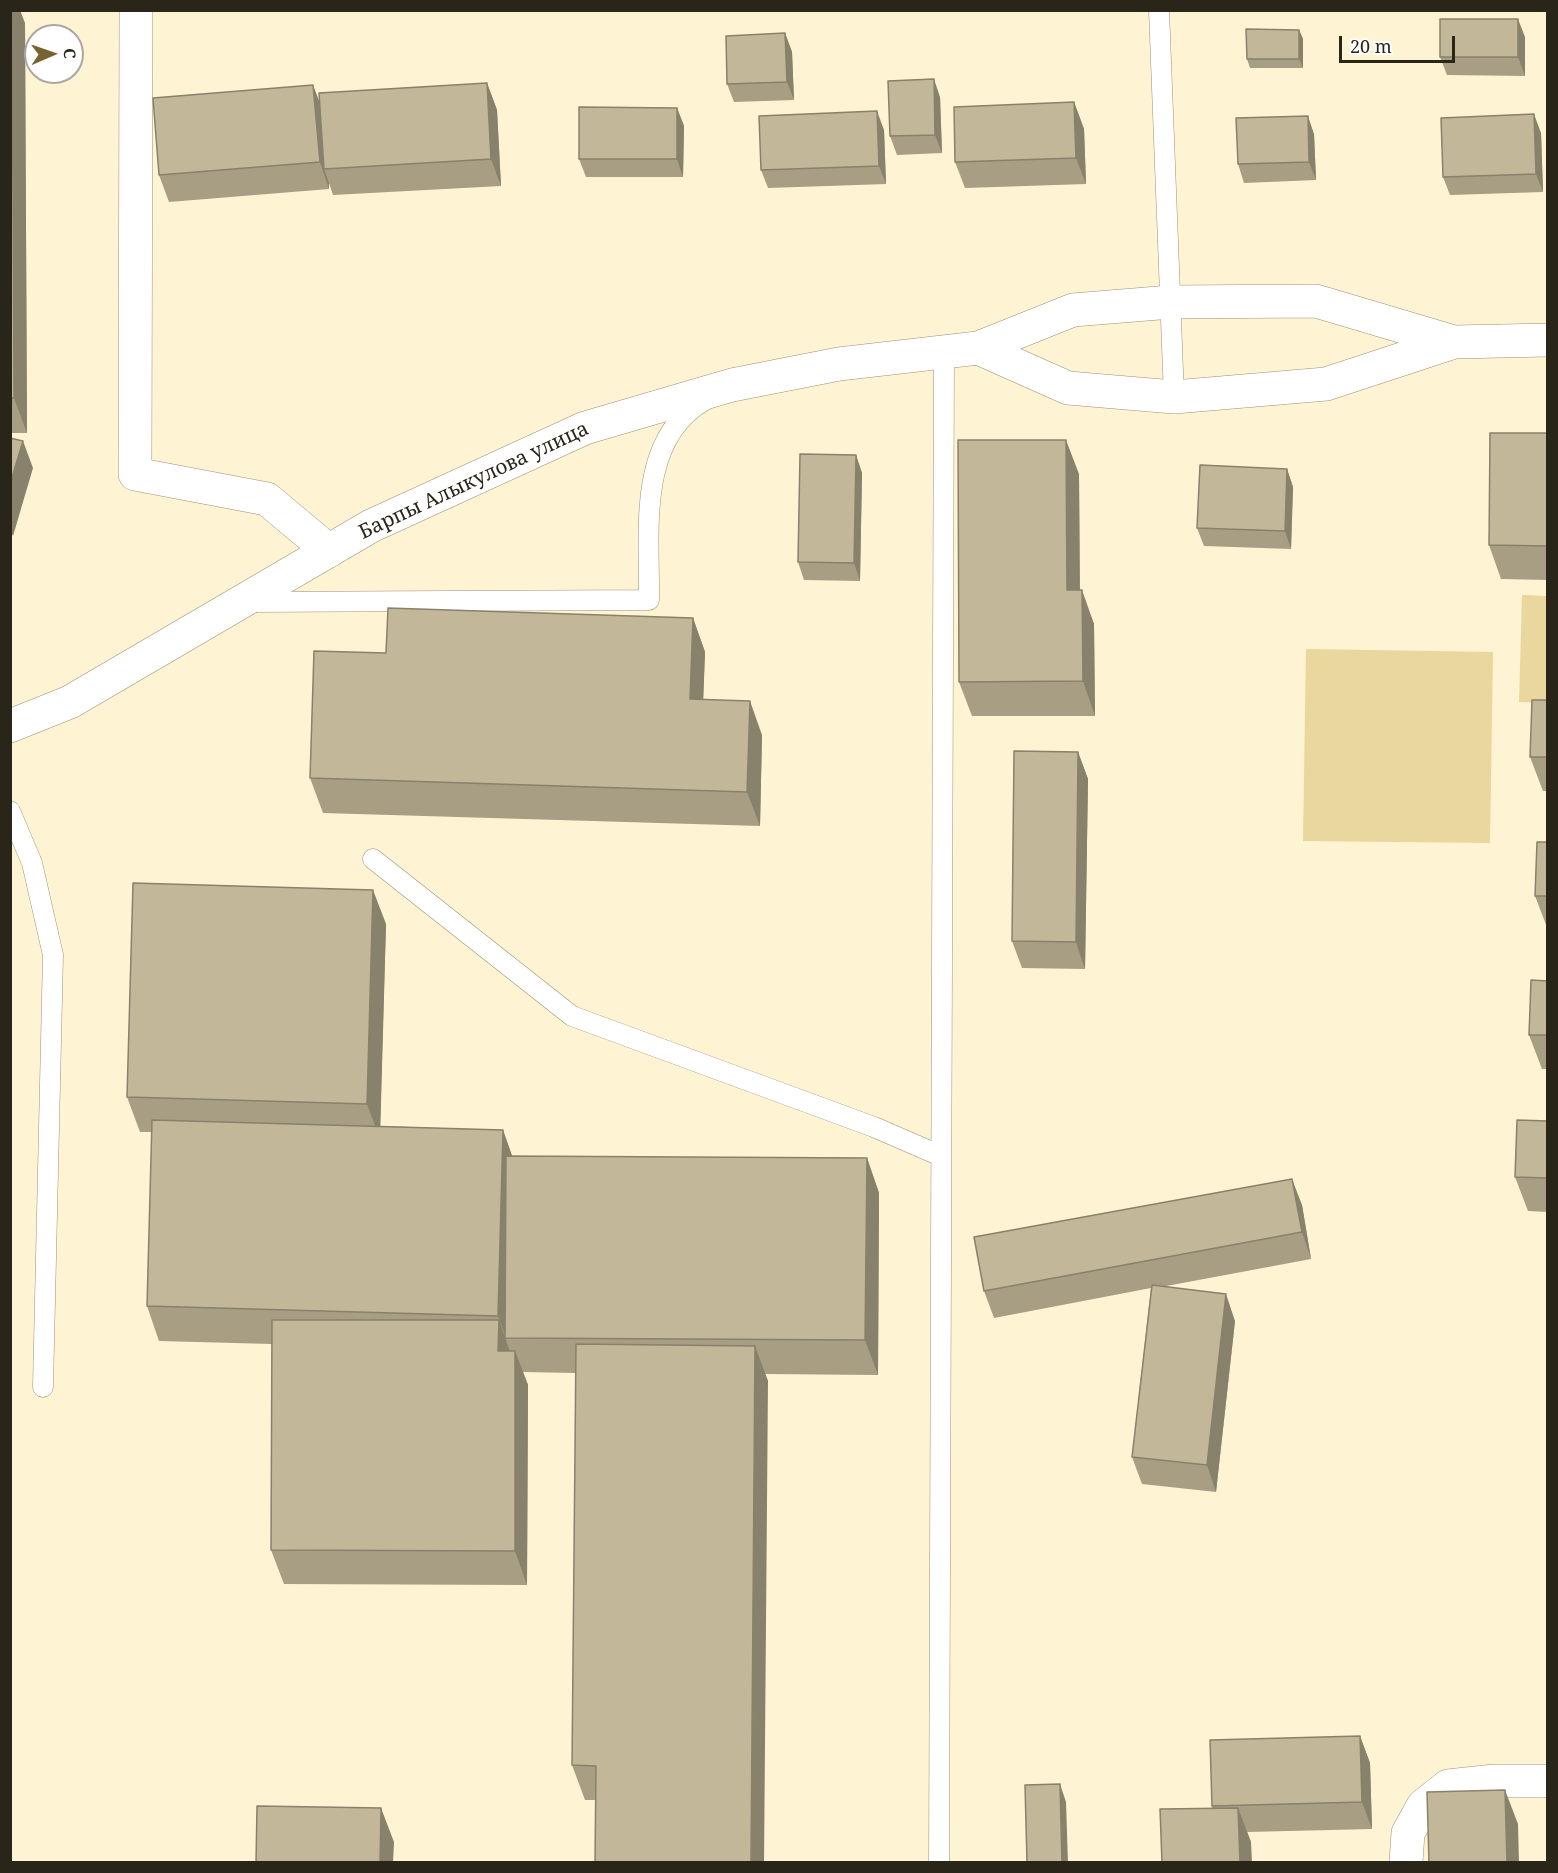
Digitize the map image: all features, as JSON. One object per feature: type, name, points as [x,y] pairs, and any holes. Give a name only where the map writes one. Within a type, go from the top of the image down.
[{"type":"main road","points":[[136,10],[135,474],[267,500],[329,551]]},
{"type":"main road","name":"Барпы Алыкулова улица","points":[[10,726],[70,702],[371,526],[585,428],[732,385],[839,364],[978,348],[1073,310],[1171,302],[1316,301],[1454,342]]},
{"type":"main road","name":"Барпы Алыкулова улица","points":[[978,348],[1068,388],[1174,397],[1326,384],[1454,342],[1548,340]]},
{"type":"main road","points":[[1406,1863],[1408,1833],[1423,1806],[1448,1786],[1495,1781],[1548,1781]]},
{"type":"lane","points":[[1159,10],[1174,397]]},
{"type":"lane","points":[[939,1863],[944,351]]},
{"type":"lane","points":[[241,602],[649,600],[652,478],[666,436],[692,408],[732,385]]},
{"type":"lane","points":[[10,811],[32,863],[53,955],[43,1388]]},
{"type":"lane","points":[[373,859],[572,1016],[874,1127],[941,1156]]},
{"type":"shaded area","points":[[1522,595],[1547,596],[1547,703],[1519,702]]},
{"type":"shaded area","points":[[1306,649],[1493,652],[1490,843],[1303,841]]},
{"type":"building","points":[[10,10],[12,10],[14,398],[10,398]]},
{"type":"building","points":[[1440,19],[1518,19],[1518,57],[1440,57]]},
{"type":"building","points":[[1246,29],[1299,30],[1299,59],[1247,59]]},
{"type":"building","points":[[785,33],[787,82],[727,84],[726,36]]},
{"type":"building","points":[[934,79],[935,135],[890,136],[888,81]]},
{"type":"building","points":[[487,83],[491,159],[324,169],[319,93]]},
{"type":"building","points":[[313,85],[320,162],[159,175],[153,98]]},
{"type":"building","points":[[1074,102],[1076,158],[955,162],[954,107]]},
{"type":"building","points":[[579,107],[677,108],[677,159],[579,159]]},
{"type":"building","points":[[877,111],[879,166],[761,170],[759,116]]},
{"type":"building","points":[[1534,114],[1536,174],[1443,177],[1441,118]]},
{"type":"building","points":[[1308,116],[1309,162],[1238,164],[1236,118]]},
{"type":"building","points":[[1490,433],[1548,433],[1548,546],[1489,545]]},
{"type":"building","points":[[10,438],[23,441],[10,484]]},
{"type":"building","points":[[958,440],[1066,440],[1067,590],[1082,590],[1083,681],[959,682]]},
{"type":"building","points":[[800,454],[856,455],[854,563],[798,562]]},
{"type":"building","points":[[1200,465],[1287,469],[1285,531],[1197,528]]},
{"type":"building","points":[[388,608],[693,618],[690,699],[750,701],[747,792],[310,778],[314,651],[386,653]]},
{"type":"building","points":[[1532,700],[1548,700],[1548,757],[1530,757]]},
{"type":"building","points":[[1014,751],[1078,752],[1076,942],[1012,941]]},
{"type":"building","points":[[1537,842],[1548,842],[1548,896],[1535,896]]},
{"type":"building","points":[[133,883],[373,890],[367,1104],[127,1097]]},
{"type":"building","points":[[1531,980],[1548,981],[1548,1035],[1529,1035]]},
{"type":"building","points":[[152,1120],[503,1130],[498,1316],[147,1306]]},
{"type":"building","points":[[1517,1120],[1548,1121],[1548,1178],[1515,1177]]},
{"type":"building","points":[[506,1156],[867,1158],[865,1340],[505,1338]]},
{"type":"building","points":[[1292,1179],[1302,1232],[984,1291],[974,1237]]},
{"type":"building","points":[[1152,1285],[1226,1294],[1207,1465],[1132,1457]]},
{"type":"building","points":[[272,1320],[499,1320],[498,1351],[515,1351],[515,1551],[271,1550]]},
{"type":"building","points":[[576,1344],[755,1346],[751,1863],[595,1863],[596,1766],[572,1765]]},
{"type":"building","points":[[1360,1736],[1362,1802],[1212,1806],[1210,1740]]},
{"type":"building","points":[[1060,1784],[1062,1863],[1027,1863],[1025,1785]]},
{"type":"building","points":[[1505,1790],[1507,1863],[1429,1863],[1427,1792]]},
{"type":"building","points":[[257,1806],[381,1808],[380,1863],[256,1863]]},
{"type":"building","points":[[1238,1808],[1240,1863],[1162,1863],[1160,1809]]}]
